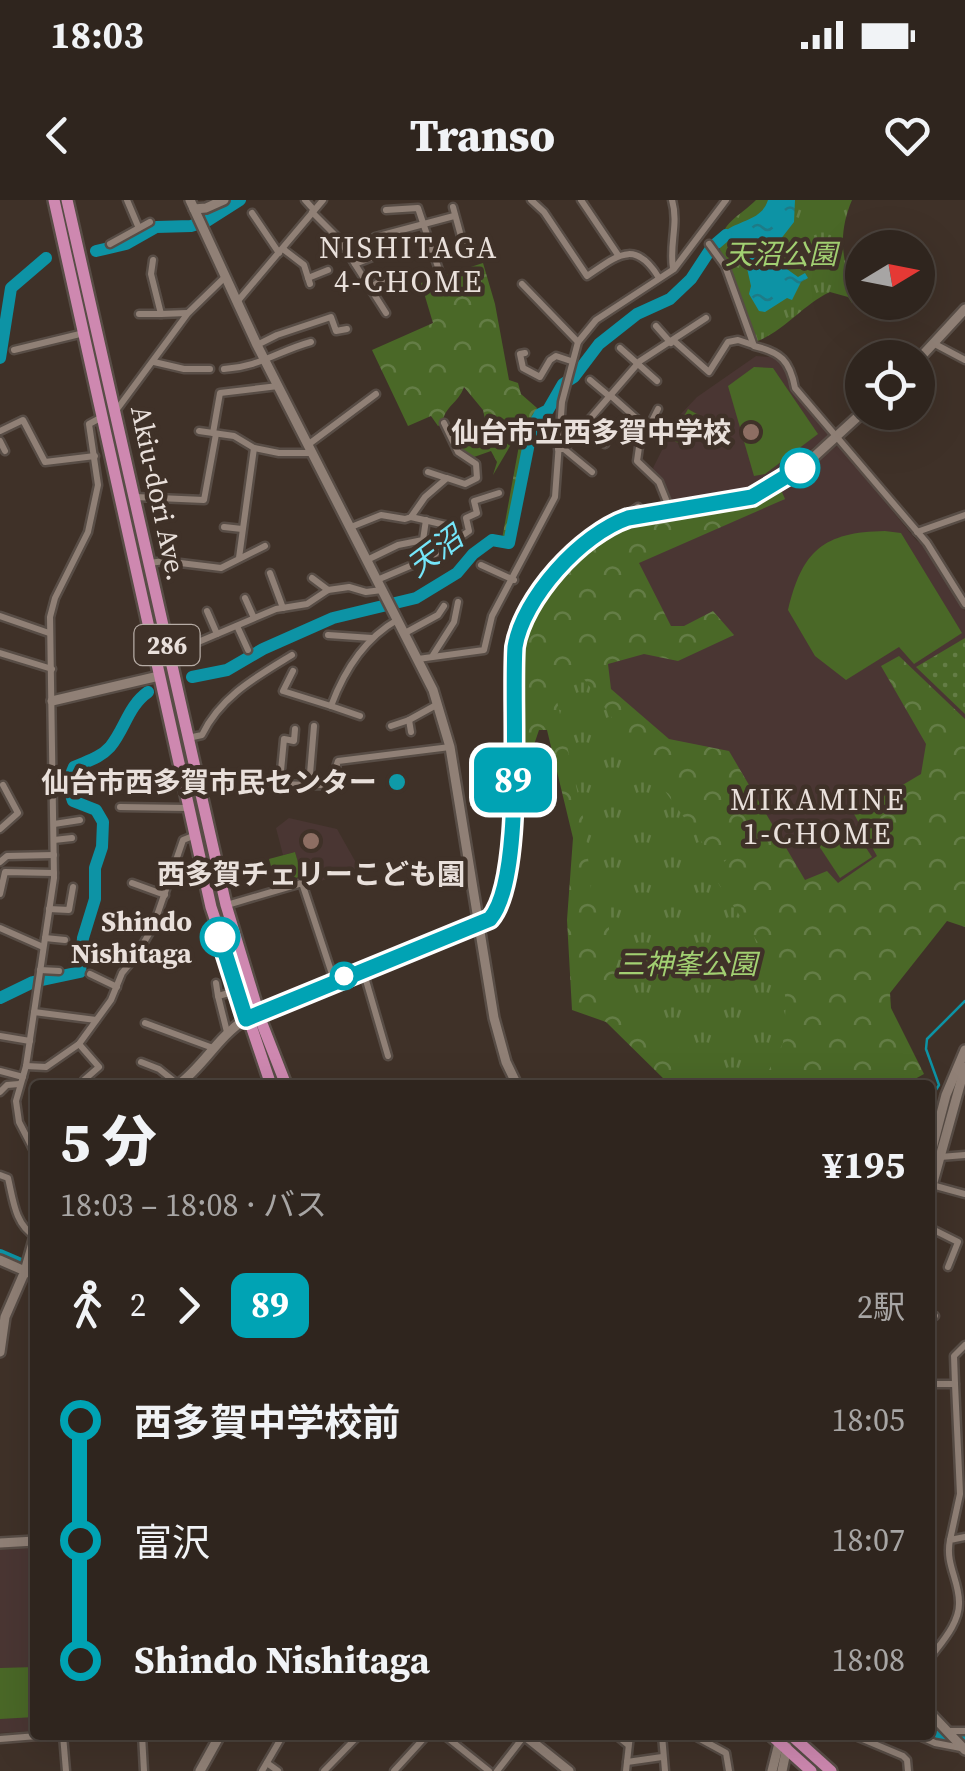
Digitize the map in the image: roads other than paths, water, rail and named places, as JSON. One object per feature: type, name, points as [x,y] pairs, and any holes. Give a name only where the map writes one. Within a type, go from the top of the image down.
[{"type":"highway","name":"Akiu-dori Ave.","points":[[54,200],[84,333],[134,497],[270,1080]]},
{"type":"highway","name":"Akiu-dori Ave.","points":[[68,200],[159,676],[211,907],[232,992],[252,1016],[284,1080]]},
{"type":"highway","points":[[785,1740],[812,1771]]},
{"type":"highway","points":[[786,1740],[831,1771]]},
{"type":"street","points":[[127,200],[138,226]]},
{"type":"street","points":[[224,200],[193,209],[438,704],[450,747],[494,1018],[515,1080]]},
{"type":"street","points":[[306,200],[339,239],[386,313]]},
{"type":"street","points":[[237,302],[324,200]]},
{"type":"street","points":[[531,200],[544,212],[587,276],[618,255],[638,255],[652,266],[658,278]]},
{"type":"street","points":[[581,200],[618,255]]},
{"type":"street","points":[[672,200],[677,223],[671,249],[674,269]]},
{"type":"street","points":[[418,659],[484,650],[492,616],[551,510],[565,389],[578,342],[596,320],[674,269],[726,200]]},
{"type":"street","points":[[386,210],[418,208],[440,273]]},
{"type":"street","points":[[355,264],[377,257],[378,236],[453,211],[464,251]]},
{"type":"street","points":[[252,213],[281,251],[304,265],[307,278],[328,270]]},
{"type":"street","points":[[110,244],[150,222]]},
{"type":"street","points":[[708,244],[718,253],[754,346]]},
{"type":"street","points":[[153,260],[151,274],[161,314]]},
{"type":"street","points":[[370,288],[386,277]]},
{"type":"street","points":[[30,1138],[16,1111],[54,873],[49,633],[52,607],[88,532],[99,478],[89,424],[109,415],[154,362],[188,313],[224,278]]},
{"type":"street","points":[[522,284],[578,342]]},
{"type":"street","points":[[935,341],[965,310]]},
{"type":"street","points":[[139,314],[188,313]]},
{"type":"street","points":[[257,345],[330,317],[336,331],[348,329]]},
{"type":"street","points":[[561,449],[638,364],[706,318]]},
{"type":"street","points":[[656,326],[709,372],[728,342],[738,340],[780,354],[788,362],[794,388],[917,532],[965,604]]},
{"type":"street","points":[[14,350],[84,333]]},
{"type":"street","points":[[224,369],[262,364],[298,343],[311,342]]},
{"type":"street","points":[[935,344],[965,360]]},
{"type":"street","points":[[620,348],[657,382]]},
{"type":"street","points":[[526,353],[520,354],[523,368],[540,378],[556,356],[571,361]]},
{"type":"street","points":[[154,362],[184,369],[210,369]]},
{"type":"street","points":[[590,380],[637,420]]},
{"type":"street","points":[[134,497],[204,500],[220,392],[278,386]]},
{"type":"street","points":[[199,432],[234,436],[254,448],[279,453],[311,449],[376,394]]},
{"type":"street","points":[[658,410],[637,461],[659,482],[670,512]]},
{"type":"street","points":[[0,431],[23,420],[45,462],[95,456]]},
{"type":"street","points":[[428,472],[465,484],[477,478],[474,461],[458,452],[444,424]]},
{"type":"street","points":[[584,426],[605,444]]},
{"type":"street","points":[[193,1080],[213,1048],[252,1016],[490,919],[498,910],[514,820],[514,663],[518,629],[532,601],[560,570],[595,536],[620,521],[732,502],[762,493],[805,465],[845,429]]},
{"type":"street","points":[[0,441],[5,451]]},
{"type":"street","points":[[239,559],[254,448]]},
{"type":"street","points":[[561,449],[592,472]]},
{"type":"street","points":[[412,517],[425,497],[447,478]]},
{"type":"street","points":[[168,654],[254,618],[306,604],[328,590],[348,587],[385,594],[469,531],[466,518],[477,513],[474,501],[499,493]]},
{"type":"street","points":[[620,521],[620,517],[638,507]]},
{"type":"street","points":[[351,527],[381,515],[450,526]]},
{"type":"street","points":[[917,532],[965,516]]},
{"type":"street","points":[[367,560],[398,544],[423,540],[426,520]]},
{"type":"street","points":[[224,526],[242,530]]},
{"type":"street","points":[[148,564],[164,561],[220,568],[265,546]]},
{"type":"street","points":[[481,565],[514,580]]},
{"type":"street","points":[[270,573],[283,608]]},
{"type":"street","points":[[312,578],[328,590]]},
{"type":"street","points":[[245,598],[254,618]]},
{"type":"street","points":[[432,656],[454,622],[458,602]]},
{"type":"street","points":[[404,633],[438,615],[444,606]]},
{"type":"street","points":[[207,611],[218,634]]},
{"type":"street","points":[[0,616],[49,633]]},
{"type":"street","points":[[331,706],[348,666],[374,638],[398,620]]},
{"type":"street","points":[[238,626],[248,650]]},
{"type":"street","points":[[328,635],[374,638]]},
{"type":"street","points":[[0,653],[52,668]]},
{"type":"street","points":[[187,738],[202,735],[211,717],[237,690],[292,656]]},
{"type":"street","points":[[293,670],[283,691],[360,716]]},
{"type":"street","points":[[52,701],[159,676]]},
{"type":"street","points":[[391,726],[438,704]]},
{"type":"street","points":[[409,720],[412,732]]},
{"type":"street","points":[[309,786],[314,726]]},
{"type":"street","points":[[280,782],[284,740],[294,741],[294,730]]},
{"type":"street","points":[[228,779],[328,786],[338,761],[450,747]]},
{"type":"street","points":[[0,829],[18,813],[3,786]]},
{"type":"street","points":[[120,808],[188,808]]},
{"type":"street","points":[[54,824],[80,820]]},
{"type":"street","points":[[26,1066],[46,1067],[79,1044],[153,928],[182,840],[195,836]]},
{"type":"street","points":[[54,840],[72,838]]},
{"type":"street","points":[[0,862],[7,856],[54,856]]},
{"type":"street","points":[[0,894],[5,872],[54,873]]},
{"type":"street","points":[[132,883],[165,895]]},
{"type":"street","points":[[226,905],[302,884],[334,980]]},
{"type":"street","points":[[49,909],[69,910],[72,887]]},
{"type":"street","points":[[0,928],[44,942],[65,940]]},
{"type":"street","points":[[114,951],[134,959]]},
{"type":"street","points":[[363,968],[388,1056]]},
{"type":"street","points":[[38,978],[58,971]]},
{"type":"street","points":[[90,974],[116,987]]},
{"type":"street","points":[[216,984],[228,1032]]},
{"type":"street","points":[[218,996],[232,992]]},
{"type":"street","points":[[34,1012],[96,1020]]},
{"type":"street","points":[[145,1023],[213,1048]]},
{"type":"street","points":[[0,1036],[30,1041]]},
{"type":"street","points":[[79,1044],[99,1067],[84,1080]]},
{"type":"street","points":[[935,1151],[946,1094],[965,1050]]},
{"type":"street","points":[[140,1062],[160,1069],[172,1080]]},
{"type":"street","points":[[935,1153],[965,1067]]},
{"type":"street","points":[[0,1071],[21,1080]]},
{"type":"street","points":[[0,1092],[21,1080]]},
{"type":"street","points":[[935,1156],[965,1155]]},
{"type":"street","points":[[0,1174],[8,1178],[22,1225],[30,1235]]},
{"type":"street","points":[[935,1190],[965,1194]]},
{"type":"street","points":[[935,1230],[958,1242],[948,1268]]},
{"type":"street","points":[[0,1260],[28,1269],[3,1317],[0,1352]]},
{"type":"street","points":[[935,1650],[958,1614],[960,1601],[948,1561],[960,1494],[961,1434],[954,1356],[965,1345]]},
{"type":"street","points":[[935,1384],[954,1384]]},
{"type":"street","points":[[950,1540],[965,1537]]},
{"type":"street","points":[[0,1543],[30,1541]]},
{"type":"street","points":[[935,1718],[961,1747]]},
{"type":"street","points":[[947,1733],[965,1731]]},
{"type":"street","points":[[0,1739],[30,1737]]},
{"type":"street","points":[[63,1740],[66,1771]]},
{"type":"street","points":[[142,1740],[144,1771]]},
{"type":"street","points":[[200,1771],[217,1740]]},
{"type":"street","points":[[278,1771],[265,1767],[280,1740]]},
{"type":"street","points":[[324,1771],[354,1740]]},
{"type":"street","points":[[399,1769],[424,1740]]},
{"type":"street","points":[[450,1740],[490,1771]]},
{"type":"street","points":[[497,1771],[520,1740]]},
{"type":"street","points":[[530,1740],[569,1771]]},
{"type":"street","points":[[629,1740],[626,1767],[662,1758]]},
{"type":"street","points":[[662,1740],[665,1771]]},
{"type":"street","points":[[702,1740],[726,1753],[729,1771]]},
{"type":"street","points":[[772,1771],[782,1740]]},
{"type":"street","points":[[782,1771],[783,1740]]},
{"type":"street","points":[[865,1740],[903,1756],[908,1771]]},
{"type":"street","points":[[928,1740],[961,1747]]},
{"type":"water","points":[[768,200],[795,200],[794,222],[780,240],[777,262],[798,277],[805,273],[808,278],[801,282],[792,300],[787,298],[765,312],[759,311],[749,294],[751,286],[741,241],[728,238],[725,231],[756,216]]},
{"type":"waterway","points":[[96,251],[126,244],[156,227],[191,226],[207,221],[240,200]]},
{"type":"waterway","name":"天沼","points":[[192,677],[227,670],[333,618],[416,598],[457,573],[492,540],[509,543],[532,428],[540,414],[548,410],[563,384],[574,377],[599,344],[637,314],[670,299],[726,235]]},
{"type":"waterway","points":[[0,358],[11,288],[46,258]]},
{"type":"waterway","name":"天沼","points":[[0,998],[33,982],[80,972],[83,938],[95,899],[95,868],[102,847],[103,822],[96,810],[73,801],[71,775],[74,767],[110,747],[136,704],[148,692]]},
{"type":"waterway","points":[[935,1091],[939,1085],[926,1049],[927,1039],[965,1001]]},
{"type":"waterway","points":[[0,1255],[30,1268]]},
{"type":"waterway","points":[[935,1736],[965,1741]]},
{"type":"place","name":"仙台市立西多賀中学校","points":[[751,432]]},
{"type":"place","name":"仙台市西多賀市民センター","points":[[397,782]]},
{"type":"place","name":"西多賀チェリーこども園","points":[[311,841]]},
{"type":"place","name":"Shindo Nishitaga","points":[[220,937]]},
{"type":"district","name":"NISHITAGA 4-CHOME","points":[[409,265]]},
{"type":"district","name":"MIKAMINE 1-CHOME","points":[[818,817]]},
{"type":"park label","name":"天沼公園","points":[[781,254]]},
{"type":"park label","name":"三神峯公園","points":[[687,964]]}]
